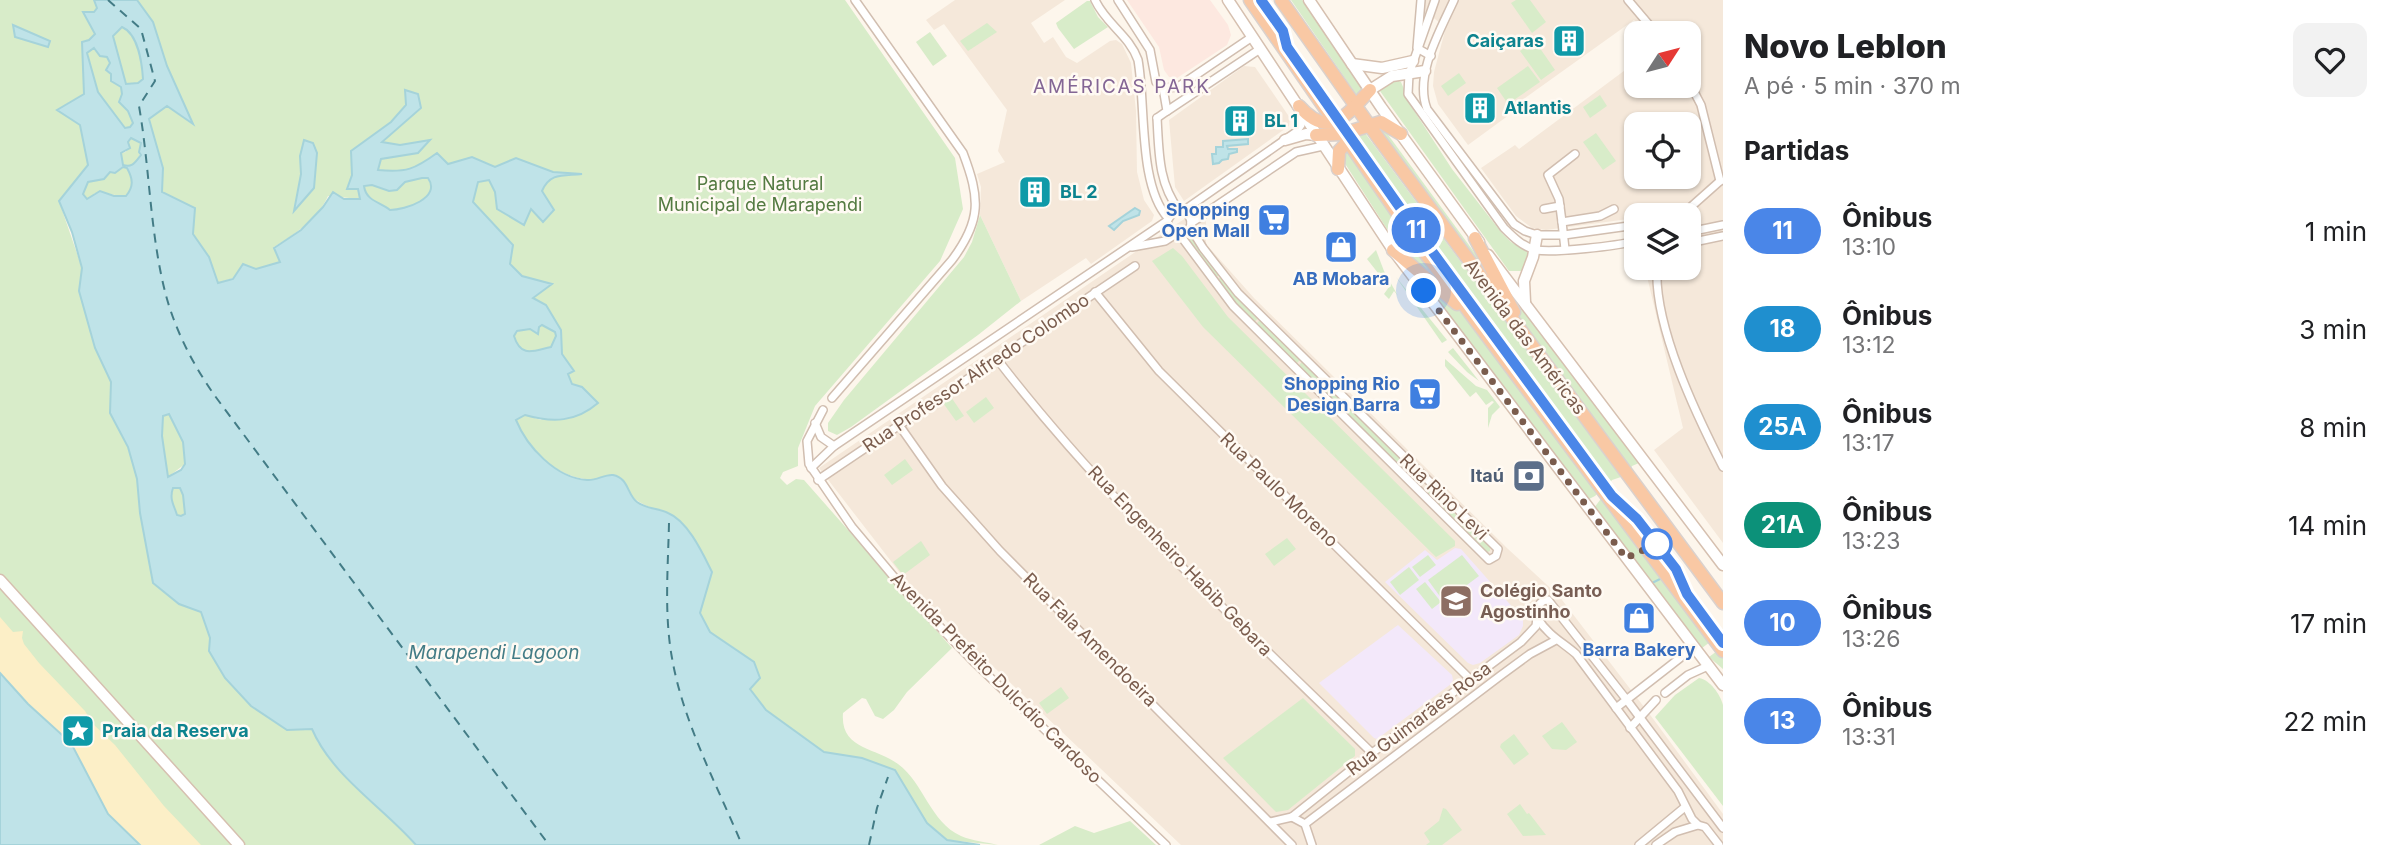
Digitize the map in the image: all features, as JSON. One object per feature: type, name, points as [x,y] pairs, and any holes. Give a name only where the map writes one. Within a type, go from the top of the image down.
[{"type":"highway","name":"Avenida das Américas","points":[[1250,0],[1470,315],[1723,651]]},
{"type":"highway","name":"Avenida das Américas","points":[[1280,0],[1356,106],[1365,128],[1722,602]]},
{"type":"highway","points":[[1301,111],[1319,123],[1334,121],[1356,106],[1370,90]]},
{"type":"highway","points":[[1320,140],[1345,138],[1383,122],[1401,134]]},
{"type":"highway","points":[[1338,169],[1339,150],[1345,138]]},
{"type":"highway","points":[[1475,238],[1534,349]]},
{"type":"highway","points":[[1393,250],[1470,315]]},
{"type":"main road","points":[[1228,0],[1393,250],[1723,685]]},
{"type":"main road","name":"Avenida das Américas","points":[[1309,0],[1475,238],[1723,565]]},
{"type":"main road","points":[[1352,64],[1382,68],[1413,61]]},
{"type":"main road","points":[[1370,90],[1392,76],[1408,77],[1425,71]]},
{"type":"main road","points":[[1285,139],[1306,134],[1320,140]]},
{"type":"main road","points":[[1525,302],[1525,273],[1537,235]]},
{"type":"main road","points":[[1506,278],[1525,273]]},
{"type":"main road","points":[[0,580],[239,845]]},
{"type":"street","points":[[832,398],[966,242],[977,204],[974,181],[963,153],[855,0]]},
{"type":"street","points":[[1095,0],[1108,23],[1125,36],[1133,47],[1138,60],[1148,176],[1156,204],[1167,220],[1169,229],[1178,234],[1296,152],[1320,140]]},
{"type":"street","points":[[1118,0],[1150,50],[1156,82],[1163,88],[1167,111]]},
{"type":"street","points":[[1417,48],[1421,0]]},
{"type":"street","points":[[1435,0],[1408,77],[1411,100],[1489,210],[1513,237],[1534,249],[1624,244]]},
{"type":"street","points":[[1454,0],[1425,71],[1422,97],[1427,109],[1514,224],[1537,235],[1564,235],[1624,227]]},
{"type":"street","points":[[1628,0],[1646,21]]},
{"type":"street","points":[[1163,88],[1178,87],[1252,37]]},
{"type":"street","points":[[1417,48],[1431,56]]},
{"type":"street","points":[[1145,118],[1157,118],[1260,49]]},
{"type":"street","points":[[1141,84],[1156,82]]},
{"type":"street","points":[[1697,203],[1722,181],[1698,98]]},
{"type":"street","points":[[1167,220],[1173,212],[1181,211],[1300,128],[1301,111]]},
{"type":"street","points":[[1157,118],[1159,155],[1165,188],[1181,211],[1189,216],[1191,225]]},
{"type":"street","points":[[1565,249],[1560,206],[1548,175],[1575,154]]},
{"type":"street","points":[[1544,209],[1560,206]]},
{"type":"street","points":[[1562,222],[1600,216],[1614,209]]},
{"type":"street","name":"Rua Professor Alfredo Colombo","points":[[811,468],[834,446],[1167,220]]},
{"type":"street","name":"Rua Rino Levi","points":[[1178,234],[1233,306],[1489,560],[1496,556],[1497,549],[1238,293],[1203,248],[1191,225]]},
{"type":"street","points":[[1701,230],[1723,225]]},
{"type":"street","name":"Rua Professor Alfredo Colombo","points":[[1121,251],[1148,242],[1166,240],[1178,234]]},
{"type":"street","points":[[1701,240],[1723,236]]},
{"type":"street","name":"Rua Professor Alfredo Colombo","points":[[818,480],[1135,266]]},
{"type":"street","points":[[1658,280],[1659,299],[1671,343],[1694,408],[1723,467]]},
{"type":"street","name":"Rua Paulo Moreno","points":[[1095,292],[1159,371],[1470,680]]},
{"type":"street","name":"Rua Engenheiro Habib Gebara","points":[[997,359],[1040,414],[1149,535],[1372,753]]},
{"type":"street","points":[[811,468],[807,457],[807,441],[823,410]]},
{"type":"street","points":[[815,424],[821,437],[834,446]]},
{"type":"street","name":"Rua Fala Amendoeira","points":[[899,425],[942,486],[1000,551],[1292,845]]},
{"type":"street","points":[[1398,470],[1406,461]]},
{"type":"street","name":"Avenida Prefeito Dulcídio Cardoso","points":[[811,468],[852,527],[910,596],[975,663],[1166,845]]},
{"type":"street","name":"Rua Guimarães Rosa","points":[[1270,822],[1292,817],[1531,633],[1537,618],[1537,607],[1541,602],[1548,600],[1575,633],[1567,640],[1559,641],[1510,668],[1305,824]]},
{"type":"street","points":[[1537,618],[1576,654],[1678,792],[1685,807],[1719,845]]},
{"type":"street","points":[[1575,633],[1723,828]]},
{"type":"street","points":[[1616,708],[1680,658],[1690,643]]},
{"type":"street","points":[[1665,693],[1696,670],[1708,666]]},
{"type":"street","points":[[1630,728],[1656,701]]},
{"type":"street","points":[[1678,792],[1690,783]]},
{"type":"street","points":[[1639,845],[1685,807]]},
{"type":"street","points":[[1292,817],[1305,824],[1311,842],[1292,845]]},
{"type":"street","points":[[1656,845],[1667,836],[1702,826],[1714,817]]},
{"type":"shaded area","points":[[955,0],[1065,0],[1031,23],[1044,43],[1053,37],[1066,57],[1077,63],[1110,41],[1116,40],[1122,44],[1131,63],[1136,111],[1137,172],[1144,200],[1154,215],[1152,221],[1091,264],[1086,258],[1021,301],[980,215],[981,187],[977,174],[1005,162],[998,151],[1007,110],[944,24],[934,30],[926,20]]},
{"type":"shaded area","points":[[1127,0],[1210,0],[1228,25],[1231,35],[1227,45],[1177,78],[1169,77],[1164,70],[1159,47]]},
{"type":"shaded area","points":[[1423,0],[1723,0],[1723,543],[1654,450],[1683,428],[1648,280],[1701,280],[1701,203],[1624,203],[1624,220],[1546,230],[1532,228],[1516,216],[1481,168],[1515,145],[1519,149],[1624,71],[1624,98],[1701,98],[1701,21],[1624,21],[1624,27],[1507,111],[1509,115],[1468,145],[1438,104],[1433,86],[1446,27],[1421,9]]},
{"type":"shaded area","points":[[1244,66],[1255,67],[1290,118],[1289,126],[1184,201],[1175,187],[1169,120]]},
{"type":"shaded area","points":[[1206,215],[1206,244],[1254,298],[1559,596],[1723,814],[1723,845],[1181,845],[960,635],[904,578],[819,468],[1169,229],[1189,216]]},
{"type":"shaded area","name":"Colégio Santo Agostinho","points":[[1455,548],[1461,549],[1523,619],[1519,635],[1480,663],[1473,665],[1385,582],[1425,550],[1437,560]]},
{"type":"shaded area","points":[[1398,625],[1452,675],[1453,680],[1377,739],[1319,683]]},
{"type":"green space","points":[[0,0],[94,0],[98,9],[94,12],[83,12],[95,35],[82,42],[85,76],[80,125],[88,165],[59,201],[82,268],[79,291],[95,348],[111,382],[110,413],[128,447],[137,479],[140,513],[179,604],[201,612],[210,638],[209,651],[287,730],[312,729],[318,743],[416,845],[140,845],[71,743],[0,673]]},
{"type":"green space","name":"Parque Natural Municipal de Marapendi","points":[[137,0],[845,0],[955,158],[963,209],[940,261],[815,406],[798,448],[798,466],[783,472],[780,478],[787,485],[796,479],[804,480],[952,648],[883,719],[875,716],[866,699],[862,698],[843,713],[847,734],[853,741],[889,758],[907,772],[934,812],[950,830],[965,838],[998,845],[947,840],[927,823],[895,770],[862,758],[824,753],[765,710],[750,689],[736,649],[710,632],[699,613],[712,572],[669,513],[636,500],[613,475],[588,479],[563,472],[543,458],[527,440],[516,420],[525,415],[541,420],[572,384],[567,374],[573,371],[562,354],[561,330],[532,298],[551,284],[522,276],[510,264],[473,202],[478,182],[489,180],[495,192],[531,208],[546,181],[555,176],[576,174],[553,172],[516,158],[495,167],[472,157],[448,164],[437,153],[409,169],[378,170],[380,159],[429,141],[400,145],[382,142],[421,108],[405,91],[406,105],[391,122],[351,151],[352,175],[347,189],[358,189],[360,199],[328,196],[312,219],[274,247],[280,262],[218,283],[209,257],[162,192],[163,168],[149,119],[167,106],[191,123],[167,66],[153,23]],"holes":[[[304,140],[315,175],[314,188],[294,210]]]},
{"type":"green space","points":[[1291,0],[1302,0],[1363,88],[1358,97]]},
{"type":"green space","points":[[1516,0],[1530,0],[1546,22],[1532,33],[1511,3]]},
{"type":"green space","points":[[1090,1],[1098,17],[1108,27],[1074,49],[1056,23]]},
{"type":"green space","points":[[987,23],[997,32],[968,51],[960,41]]},
{"type":"green space","points":[[123,27],[136,43],[144,78],[138,83],[126,85],[113,36]]},
{"type":"green space","points":[[930,32],[947,56],[933,66],[916,42]]},
{"type":"green space","points":[[1535,41],[1555,70],[1541,80],[1520,51]]},
{"type":"green space","points":[[94,48],[100,55],[107,57],[111,81],[121,87],[119,102],[128,111],[133,123],[130,127],[125,128],[98,92],[87,53]]},
{"type":"green space","points":[[1528,66],[1540,82],[1508,104],[1497,88]]},
{"type":"green space","points":[[1459,73],[1466,83],[1448,96],[1441,86]]},
{"type":"green space","points":[[1394,79],[1401,82],[1411,106],[1452,169],[1501,232],[1527,252],[1529,257],[1523,271],[1509,271],[1380,91],[1382,85]]},
{"type":"green space","points":[[1600,95],[1607,106],[1590,118],[1583,107]]},
{"type":"green space","points":[[1376,129],[1386,132],[1488,271],[1511,309]]},
{"type":"green space","points":[[1365,133],[1621,477],[1612,480],[1608,486],[1443,264],[1355,140]]},
{"type":"green space","points":[[1596,133],[1616,161],[1603,170],[1583,142]]},
{"type":"green space","points":[[131,138],[142,143],[140,152],[135,163],[123,165],[121,153],[126,152]]},
{"type":"green space","points":[[1347,148],[1448,290],[1405,257],[1344,162],[1342,154]]},
{"type":"green space","points":[[127,168],[131,179],[126,196],[95,193],[86,199],[82,194],[88,182],[104,179],[110,172]]},
{"type":"green space","points":[[428,178],[431,185],[426,197],[412,205],[390,210],[370,198],[364,186],[397,190],[405,182]]},
{"type":"green space","points":[[980,215],[1021,301],[851,427],[837,435],[828,431],[828,423],[844,400],[964,257],[972,242]]},
{"type":"green space","points":[[1188,236],[1192,236],[1220,274],[1214,279],[1186,240]]},
{"type":"green space","points":[[1173,248],[1228,317],[1455,541],[1455,546],[1436,557],[1203,327],[1152,261]]},
{"type":"green space","points":[[1376,250],[1398,296],[1394,291],[1389,299],[1384,294],[1389,287],[1367,259]]},
{"type":"green space","points":[[1413,272],[1456,307],[1600,491],[1595,496],[1589,499]]},
{"type":"green space","points":[[1498,275],[1639,463],[1632,466],[1629,472],[1522,321]]},
{"type":"green space","points":[[1222,276],[1258,318],[1253,324],[1216,281]]},
{"type":"green space","points":[[1396,277],[1447,340],[1442,343]]},
{"type":"green space","points":[[1260,320],[1300,360],[1295,365],[1255,325]]},
{"type":"green space","points":[[541,325],[555,332],[551,347],[534,351],[520,348],[514,336],[520,330],[534,331]]},
{"type":"green space","points":[[1453,348],[1479,381],[1448,352]]},
{"type":"green space","points":[[1445,359],[1476,386],[1487,390],[1500,407],[1492,415],[1488,428],[1488,408],[1494,402],[1486,405],[1476,392],[1470,397],[1445,366]]},
{"type":"green space","points":[[1302,362],[1343,401],[1337,406],[1297,367]]},
{"type":"green space","points":[[951,397],[964,416],[956,421],[943,403]]},
{"type":"green space","points":[[986,397],[994,408],[974,423],[966,412]]},
{"type":"green space","points":[[1345,403],[1403,461],[1398,467],[1339,409]]},
{"type":"green space","points":[[170,413],[183,442],[185,464],[168,477],[162,436],[163,416]]},
{"type":"green space","points":[[905,459],[913,470],[892,485],[884,475]]},
{"type":"green space","points":[[1427,487],[1490,547],[1490,551],[1485,553],[1424,491]]},
{"type":"green space","points":[[173,488],[180,488],[183,495],[185,514],[181,516],[177,515],[173,505]]},
{"type":"green space","points":[[1603,496],[1635,543],[1723,654],[1723,669],[1709,657],[1717,651],[1710,642],[1702,648],[1594,508]]},
{"type":"green space","points":[[1287,538],[1296,549],[1274,566],[1265,554]]},
{"type":"green space","points":[[921,541],[930,555],[903,575],[893,562]]},
{"type":"green space","points":[[1428,555],[1436,565],[1420,577],[1412,567]]},
{"type":"green space","points":[[1462,555],[1479,576],[1444,602],[1428,580]]},
{"type":"green space","points":[[1409,567],[1419,580],[1400,595],[1390,582]]},
{"type":"green space","points":[[1425,582],[1441,602],[1432,609],[1416,589]]},
{"type":"green space","points":[[1699,678],[1714,688],[1723,705],[1723,806],[1655,717],[1675,695]]},
{"type":"green space","points":[[1061,687],[1069,698],[1047,714],[1039,703]]},
{"type":"green space","points":[[1303,698],[1355,749],[1355,756],[1288,810],[1276,812],[1223,758]]},
{"type":"green space","points":[[1562,722],[1577,742],[1566,750],[1552,749],[1542,736]]},
{"type":"green space","points":[[1514,734],[1529,754],[1514,765],[1500,747]]},
{"type":"green space","points":[[1520,804],[1546,835],[1523,836],[1507,814]]},
{"type":"green space","points":[[1443,808],[1462,830],[1442,845],[1426,845],[1430,842],[1424,833],[1439,821]]},
{"type":"green space","points":[[1130,821],[1156,845],[1039,845],[1075,826],[1094,833]]},
{"type":"sand","name":"Praia da Reserva","points":[[0,617],[13,632],[23,631],[24,644],[39,663],[85,711],[93,724],[115,745],[164,806],[201,845],[140,845],[108,814],[71,743],[28,704],[0,673]]},
{"type":"water","name":"Marapendi Lagoon","points":[[94,0],[137,0],[153,22],[167,66],[193,124],[167,106],[149,119],[163,168],[162,192],[195,208],[193,234],[209,257],[218,283],[233,279],[243,264],[256,269],[280,262],[274,248],[301,230],[333,192],[344,199],[360,199],[358,189],[347,189],[352,175],[351,151],[391,122],[406,105],[405,90],[418,94],[421,108],[382,142],[400,145],[430,140],[418,153],[381,159],[378,170],[410,169],[437,153],[448,164],[472,157],[495,167],[516,158],[553,172],[582,174],[558,176],[545,185],[542,191],[554,210],[543,222],[531,209],[524,225],[497,209],[495,192],[489,180],[478,182],[473,202],[513,245],[510,264],[522,276],[552,284],[533,298],[546,305],[561,330],[562,354],[574,371],[568,374],[572,384],[582,387],[598,403],[581,414],[564,419],[525,415],[516,420],[521,430],[535,450],[564,474],[587,480],[610,475],[618,477],[637,502],[668,513],[682,523],[712,572],[700,613],[710,632],[754,662],[760,678],[750,689],[766,710],[824,752],[862,758],[895,770],[927,823],[947,840],[980,845],[416,845],[345,777],[321,746],[312,729],[287,730],[251,706],[225,678],[209,651],[210,638],[201,612],[179,604],[153,583],[140,513],[137,479],[128,447],[110,413],[111,382],[95,348],[79,291],[82,268],[72,232],[59,201],[88,165],[80,125],[57,110],[84,94],[82,42],[95,34],[83,12],[94,12],[97,8]],"holes":[[[122,27],[135,42],[143,79],[138,83],[126,84],[113,36]],[[94,48],[100,56],[107,57],[110,63],[106,70],[111,74],[111,81],[121,87],[119,102],[128,111],[133,123],[130,127],[125,128],[98,92],[87,53]],[[131,138],[141,143],[141,155],[132,165],[126,166],[123,165],[121,153],[130,148],[128,142]],[[123,167],[127,168],[132,182],[126,196],[114,196],[100,191],[87,199],[83,194],[88,182],[104,179],[110,172],[115,173]],[[422,178],[428,178],[431,185],[430,191],[420,202],[390,210],[370,198],[364,186],[397,190],[405,182]],[[542,325],[555,332],[551,347],[525,350],[520,348],[514,336],[517,331],[530,329],[538,334]],[[169,414],[183,442],[185,464],[181,470],[168,477],[162,436],[163,416]],[[173,488],[180,488],[185,514],[177,515]]]},
{"type":"water","points":[[13,25],[50,41],[48,47],[15,37]]},
{"type":"water","points":[[1248,139],[1248,144],[1227,146],[1228,149],[1237,149],[1237,152],[1229,154],[1228,159],[1213,164],[1212,154],[1216,154],[1216,147],[1223,147],[1223,141]]},
{"type":"water","points":[[304,140],[313,143],[317,153],[314,188],[294,211],[301,174],[300,156]]},
{"type":"water","points":[[1135,208],[1140,211],[1139,215],[1123,221],[1114,230],[1109,226]]},
{"type":"water","points":[[0,673],[28,704],[71,743],[108,814],[140,845],[0,845]]},
{"type":"waterway","points":[[1652,583],[1660,579]]},
{"type":"ferry route","points":[[108,0],[141,29],[155,81],[139,106],[161,276],[171,312],[187,349],[215,396],[549,845]]},
{"type":"ferry route","points":[[669,523],[668,625],[677,682],[692,729],[742,845]]},
{"type":"ferry route","points":[[869,845],[877,808],[888,777]]},
{"type":"bus line","name":"11","points":[[1261,0],[1283,31],[1287,47],[1401,209],[1612,496],[1637,519],[1676,569],[1687,594],[1723,643]]},
{"type":"place","name":"Caiçaras","points":[[1569,41]]},
{"type":"place","name":"Atlantis","points":[[1480,108]]},
{"type":"place","name":"BL 1","points":[[1240,121]]},
{"type":"place","name":"BL 2","points":[[1035,192]]},
{"type":"place","name":"Shopping Open Mall","points":[[1274,220]]},
{"type":"place","name":"AB Mobara","points":[[1341,247]]},
{"type":"place","name":"Shopping Rio Design Barra","points":[[1425,394]]},
{"type":"place","name":"Itaú","points":[[1529,476]]},
{"type":"place","name":"Colégio Santo Agostinho","points":[[1456,601]]},
{"type":"place","name":"Barra Bakery","points":[[1639,618]]},
{"type":"place","name":"Praia da Reserva","points":[[78,731]]},
{"type":"district","name":"AMÉRICAS PARK","points":[[1122,86]]},
{"type":"route","points":[[1424,291],[1626,558],[1657,544]]}]
